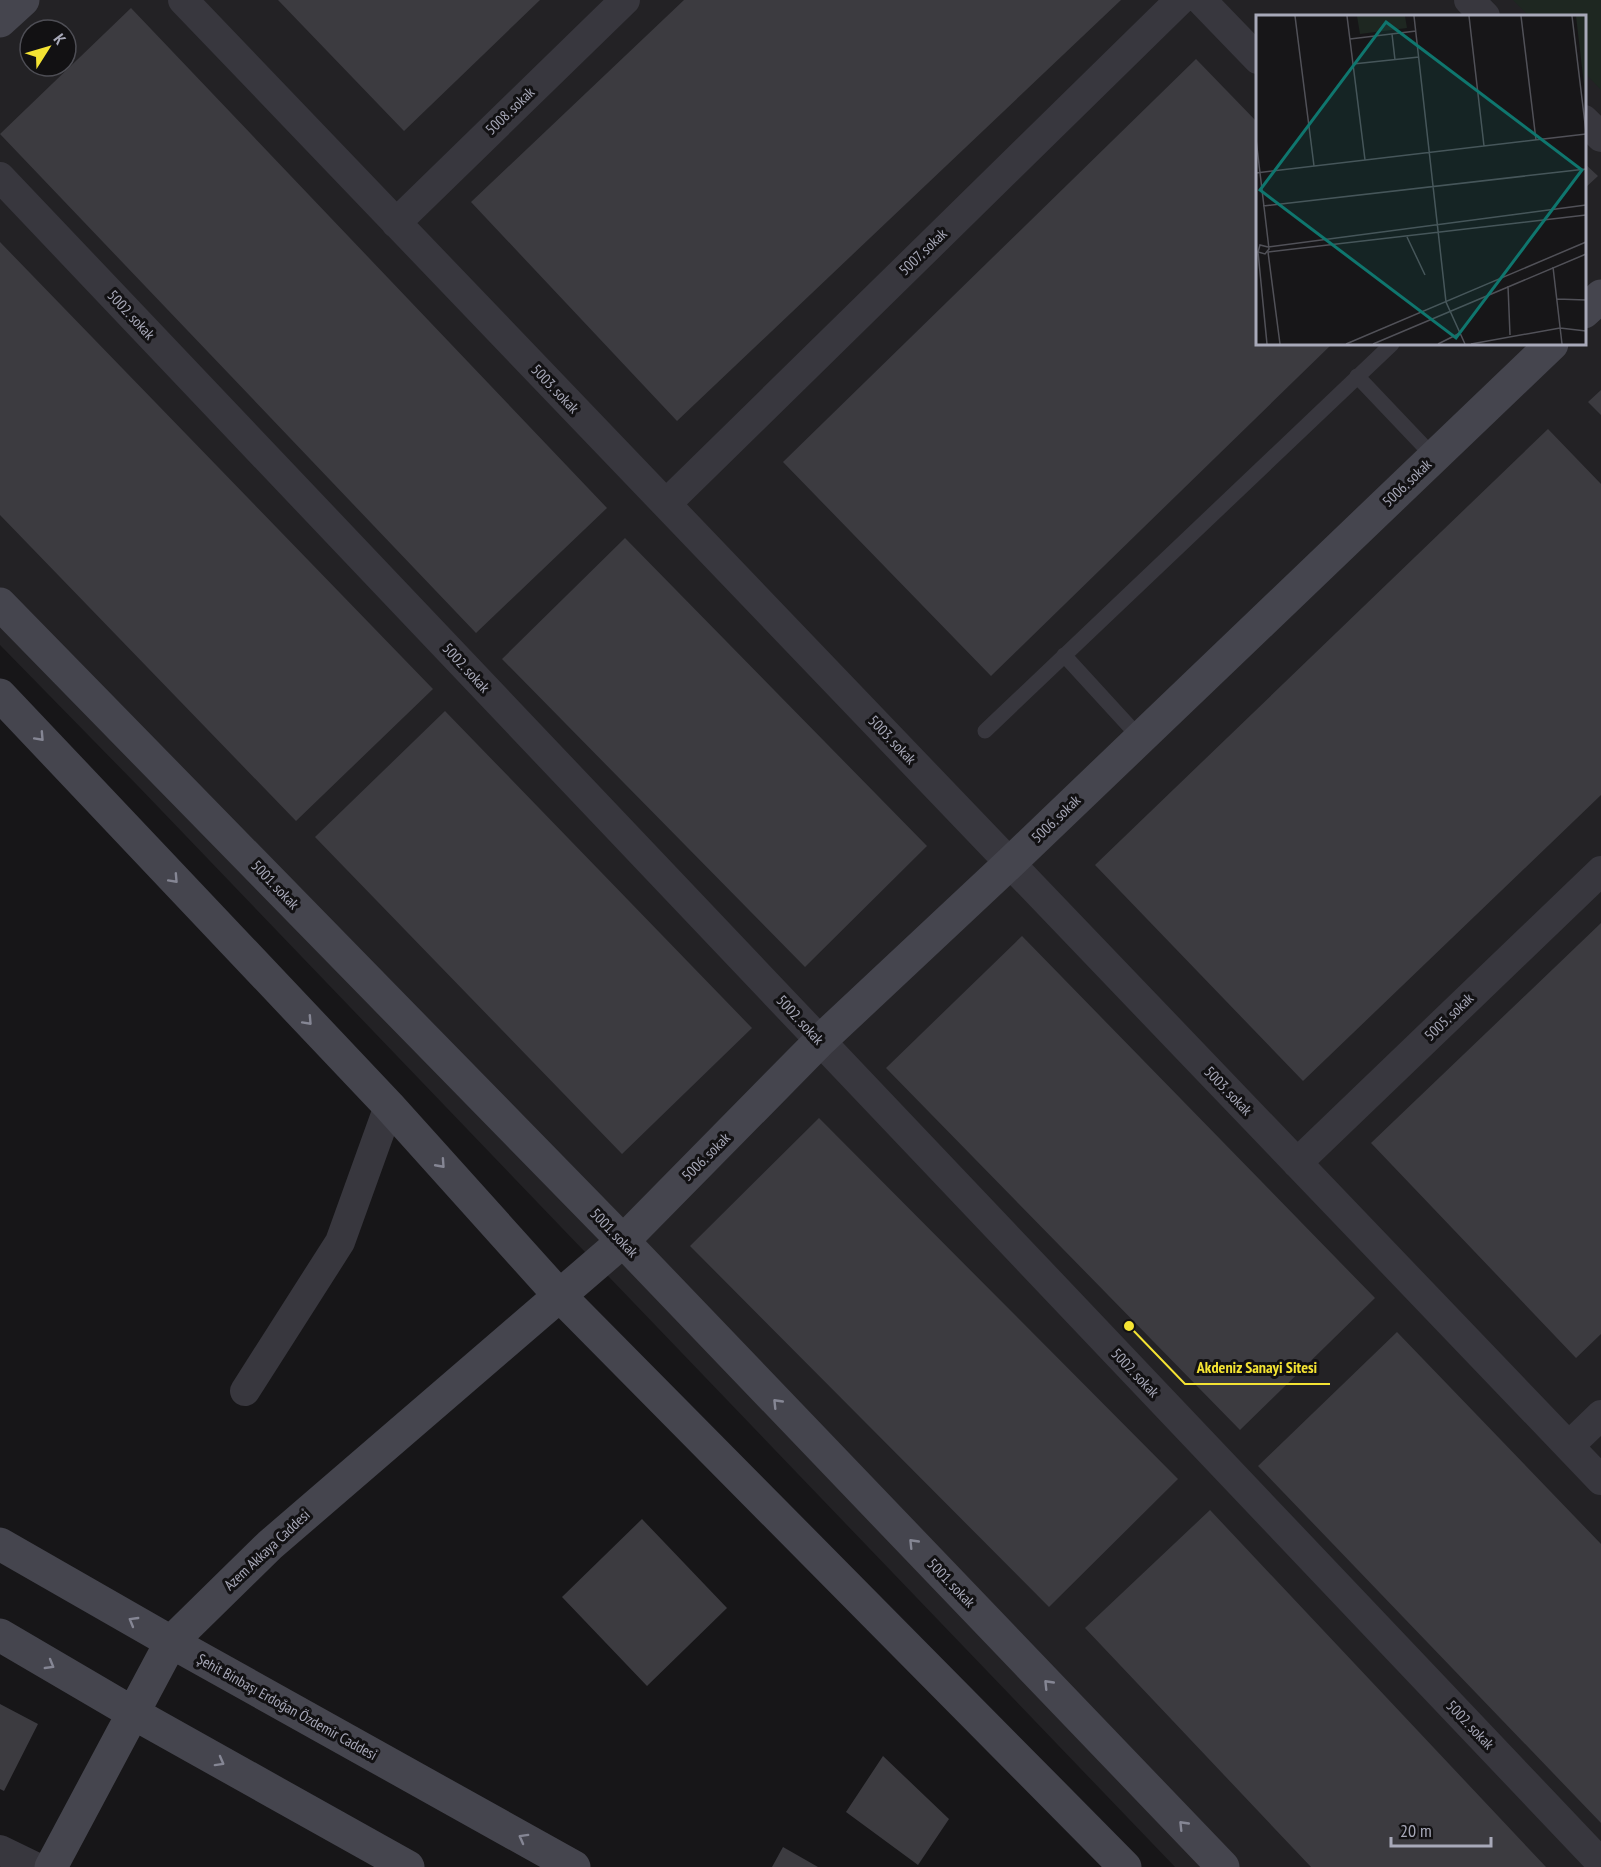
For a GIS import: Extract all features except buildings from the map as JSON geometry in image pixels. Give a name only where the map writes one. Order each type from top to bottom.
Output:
[{"type":"street","points":[[0,21],[23,0]]},
{"type":"street","name":"5003. sokak","points":[[183,0],[1601,1480]]},
{"type":"street","name":"5008. sokak","points":[[396,223],[625,0]]},
{"type":"street","name":"5007. sokak","points":[[666,504],[1180,0]]},
{"type":"street","points":[[1202,0],[1256,58]]},
{"type":"street","points":[[1469,0],[1484,15]]},
{"type":"street","points":[[1586,122],[1601,137]]},
{"type":"street","name":"5002. sokak","points":[[0,177],[1601,1863]]},
{"type":"street","points":[[1586,310],[1601,296]]},
{"type":"street","name":"5006. sokak","points":[[559,1295],[623,1241],[820,1041],[1010,863],[1434,457],[1538,348]]},
{"type":"street","name":"5001. sokak","points":[[0,604],[623,1241],[1223,1867]]},
{"type":"street","points":[[0,695],[389,1106],[559,1295],[1125,1867]]},
{"type":"street","name":"5005. sokak","points":[[1297,1163],[1601,871]]},
{"type":"street","points":[[245,1391],[340,1242],[389,1106]]},
{"type":"street","name":"Azem Akkaya Caddesi","points":[[51,1867],[171,1642],[270,1545],[559,1295]]},
{"type":"street","points":[[1569,1446],[1601,1415]]},
{"type":"street","name":"Şehit Binbaşı Erdoğan Özdemir Caddesi","points":[[0,1544],[574,1867]]},
{"type":"street","points":[[0,1635],[133,1713],[408,1867]]},
{"type":"street","points":[[0,1850],[35,1867]]},
{"type":"lane","points":[[985,730],[1391,345]]},
{"type":"lane","points":[[1358,376],[1434,457]]},
{"type":"lane","points":[[1064,655],[1140,738]]},
{"type":"shaded area","points":[[0,0],[1601,0],[1601,1867],[1175,1867],[0,645]]},
{"type":"shaded area","points":[[1513,0],[1601,0],[1601,90],[1586,74],[1586,15],[1528,15]]},
{"type":"place","name":"Akdeniz Sanayi Sitesi","points":[[1129,1326]]}]
